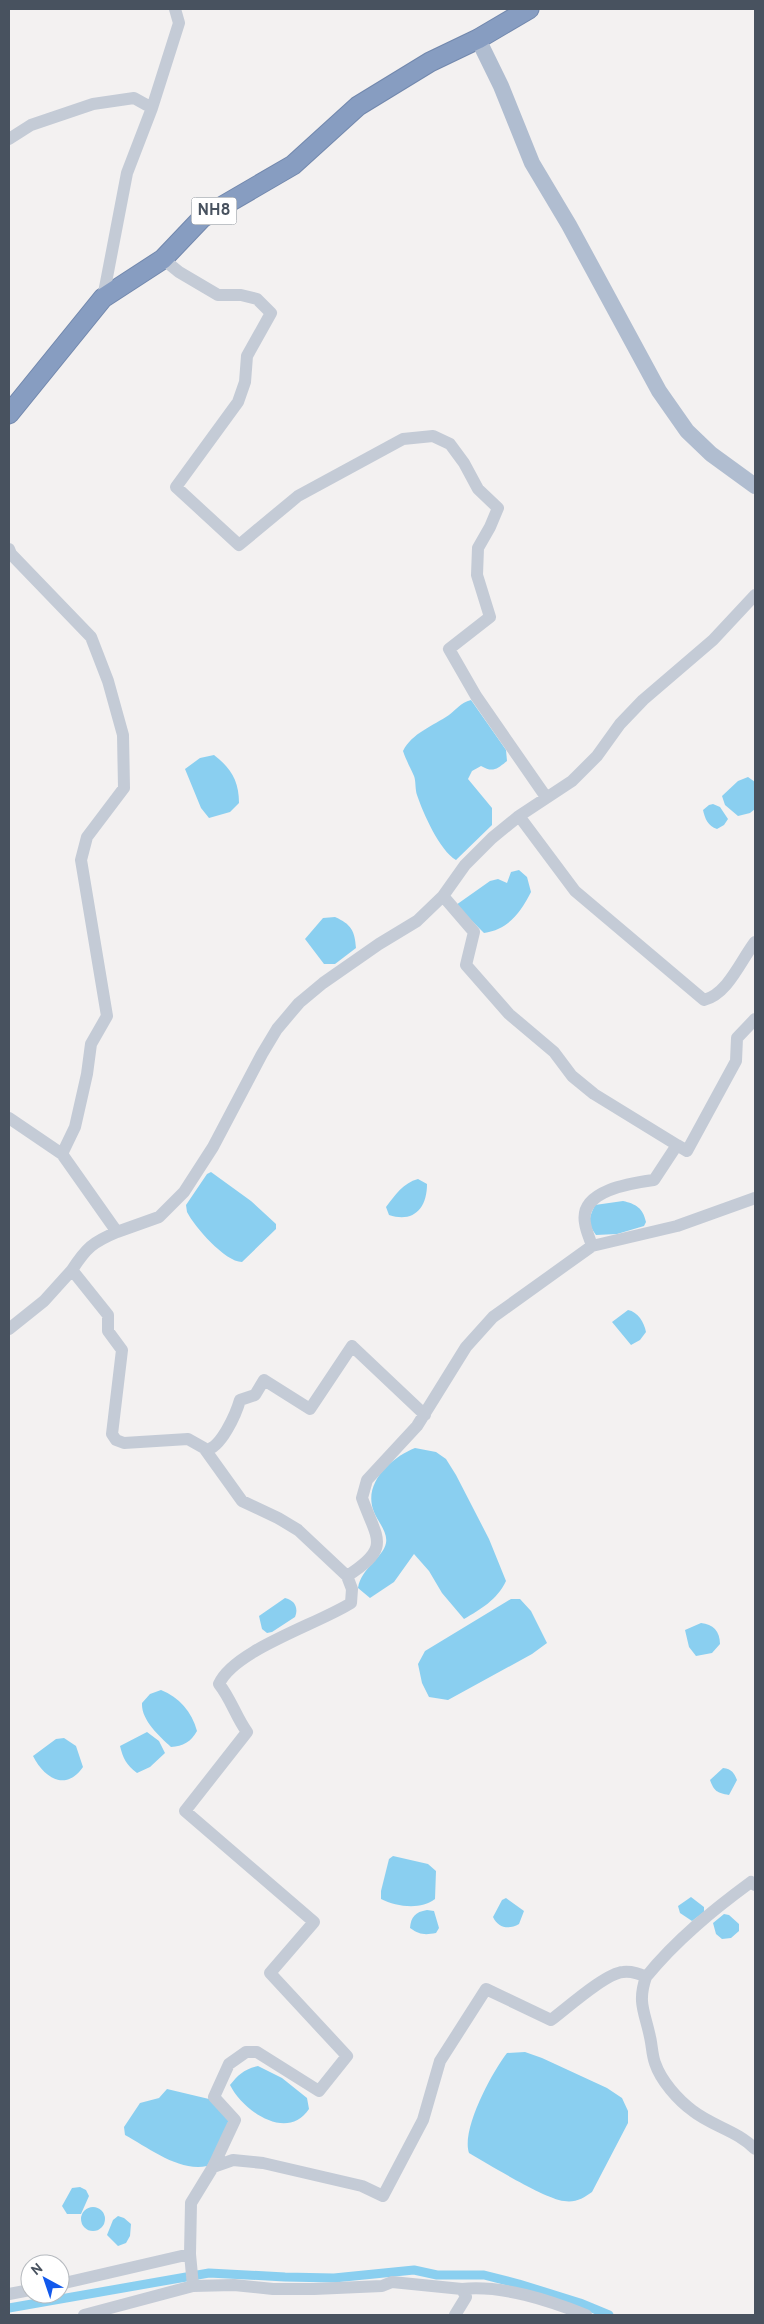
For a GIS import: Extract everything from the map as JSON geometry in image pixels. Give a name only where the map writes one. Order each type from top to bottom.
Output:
[{"type":"highway","name":"NH8","points":[[9,414],[103,298],[163,259],[202,218],[293,165],[358,106],[430,62],[478,39],[529,9]]},
{"type":"main road","points":[[478,39],[532,163],[569,225],[659,391],[687,431],[711,454],[755,486]]},
{"type":"street","points":[[103,298],[127,173],[152,108],[179,23],[175,9]]},
{"type":"street","points":[[9,139],[31,125],[93,104],[134,98],[152,108]]},
{"type":"street","points":[[163,259],[179,272],[218,295],[241,295],[257,299],[271,313],[247,356],[245,382],[238,402],[176,487],[239,545],[298,496],[403,439],[433,436],[450,444],[464,463],[478,489],[498,508],[478,548],[477,575],[490,617],[449,649],[476,696],[546,797]]},
{"type":"street","points":[[9,549],[11,554],[91,637],[108,681],[123,735],[124,788],[87,837],[82,860],[107,1016],[91,1044],[87,1074],[75,1127],[62,1154]]},
{"type":"street","points":[[9,1330],[44,1301],[72,1270],[85,1250],[104,1237],[159,1217],[184,1192],[213,1147],[277,1029],[299,1003],[339,972],[417,921],[443,896],[465,865],[492,838],[519,816],[572,781],[596,756],[620,724],[643,700],[713,640],[755,595]]},
{"type":"street","points":[[519,816],[575,891],[704,1000],[714,998],[736,972],[755,942]]},
{"type":"street","points":[[443,896],[474,932],[466,965],[509,1014],[554,1052],[572,1076],[594,1094],[687,1151],[736,1061],[737,1038],[755,1019]]},
{"type":"street","points":[[9,1118],[62,1154],[117,1232]]},
{"type":"street","points":[[592,1246],[585,1222],[585,1214],[593,1200],[618,1186],[654,1180],[677,1145]]},
{"type":"street","points":[[347,1576],[368,1563],[375,1550],[378,1537],[362,1498],[367,1480],[417,1426],[466,1347],[493,1317],[592,1246],[677,1226],[755,1198]]},
{"type":"street","points":[[72,1270],[108,1315],[108,1331],[122,1350],[112,1434],[116,1440],[124,1444],[188,1439],[196,1442],[206,1450],[242,1501],[298,1530],[347,1576],[352,1588],[351,1603],[252,1653],[223,1675],[219,1684],[228,1696],[240,1723],[247,1732],[185,1811],[314,1922],[270,1973],[346,2056],[318,2091],[256,2052],[246,2052],[229,2064],[214,2097],[235,2120],[213,2166],[191,2203],[190,2254],[194,2286]]},
{"type":"street","points":[[206,1450],[211,1449],[220,1439],[233,1418],[240,1400],[255,1395],[264,1380],[310,1409],[352,1346],[425,1415]]},
{"type":"street","points":[[755,1885],[752,1882],[666,1952],[646,1977],[641,1990],[641,2004],[655,2063],[669,2088],[693,2112],[725,2128],[755,2149]]},
{"type":"street","points":[[213,2166],[233,2160],[263,2163],[362,2186],[383,2196],[423,2120],[440,2061],[486,1989],[551,2020],[598,1984],[621,1972],[635,1972],[646,1977]]},
{"type":"street","points":[[70,2282],[190,2254]]},
{"type":"street","points":[[84,2315],[194,2286],[234,2285],[314,2289],[382,2286],[392,2282],[462,2289],[483,2287],[540,2300],[586,2315]]},
{"type":"street","points":[[455,2315],[466,2297],[462,2289]]},
{"type":"water","points":[[471,700],[506,750],[507,761],[492,770],[481,766],[472,771],[468,779],[492,808],[492,825],[456,860],[444,849],[423,811],[417,795],[414,776],[403,751],[412,739],[423,730],[449,715],[461,704]]},
{"type":"water","points":[[214,755],[233,776],[239,795],[239,803],[230,812],[209,818],[201,808],[185,769],[200,758]]},
{"type":"water","points":[[748,777],[755,782],[755,809],[750,813],[738,816],[725,805],[722,796],[738,781]]},
{"type":"water","points":[[713,804],[720,807],[728,819],[724,825],[717,829],[707,822],[703,810]]},
{"type":"water","points":[[519,870],[527,877],[531,892],[523,907],[513,919],[500,928],[484,933],[456,905],[490,881],[498,879],[507,883],[511,872]]},
{"type":"water","points":[[335,917],[345,922],[351,929],[355,937],[356,948],[335,964],[324,964],[305,939],[323,918]]},
{"type":"water","points":[[211,1172],[251,1201],[276,1224],[276,1229],[242,1262],[227,1256],[219,1250],[196,1226],[187,1212],[186,1205],[207,1174]]},
{"type":"water","points":[[418,1179],[427,1184],[424,1201],[417,1212],[405,1217],[389,1215],[386,1207],[393,1198],[404,1186]]},
{"type":"water","points":[[623,1201],[635,1205],[641,1210],[646,1222],[644,1226],[617,1234],[596,1235],[591,1227],[590,1220],[595,1205]]},
{"type":"water","points":[[628,1310],[640,1318],[646,1332],[640,1340],[631,1345],[612,1322]]},
{"type":"water","points":[[415,1448],[436,1452],[446,1459],[489,1539],[506,1581],[493,1599],[464,1619],[442,1593],[429,1571],[414,1554],[394,1582],[370,1598],[358,1588],[363,1575],[381,1554],[386,1543],[386,1535],[374,1512],[371,1501],[376,1481],[381,1472],[397,1458]]},
{"type":"water","points":[[285,1598],[295,1604],[295,1617],[272,1632],[267,1633],[262,1629],[259,1616]]},
{"type":"water","points":[[511,1599],[520,1599],[531,1611],[547,1643],[532,1654],[448,1700],[429,1697],[422,1683],[418,1664],[425,1651]]},
{"type":"water","points":[[701,1623],[715,1629],[719,1635],[720,1644],[712,1653],[696,1656],[689,1647],[685,1630]]},
{"type":"water","points":[[161,1690],[174,1697],[184,1706],[195,1724],[197,1731],[192,1738],[179,1746],[171,1747],[161,1738],[144,1716],[142,1703],[150,1694]]},
{"type":"water","points":[[147,1732],[159,1741],[165,1753],[150,1767],[137,1773],[126,1761],[120,1746]]},
{"type":"water","points":[[64,1738],[76,1746],[83,1767],[70,1779],[63,1780],[49,1776],[43,1771],[33,1756],[56,1739]]},
{"type":"water","points":[[723,1768],[729,1769],[737,1780],[729,1795],[716,1791],[710,1780]]},
{"type":"water","points":[[393,1856],[428,1864],[436,1871],[435,1899],[423,1905],[409,1906],[394,1904],[381,1899],[381,1891],[389,1859]]},
{"type":"water","points":[[691,1897],[704,1907],[704,1912],[692,1921],[680,1913],[678,1906]]},
{"type":"water","points":[[506,1898],[524,1911],[519,1924],[511,1927],[501,1926],[493,1917],[502,1900]]},
{"type":"water","points":[[434,1911],[439,1928],[436,1933],[423,1934],[410,1928],[414,1916],[419,1912]]},
{"type":"water","points":[[724,1914],[729,1915],[739,1924],[739,1931],[731,1938],[722,1939],[716,1934],[713,1923]]},
{"type":"water","points":[[525,2052],[607,2088],[622,2098],[628,2111],[628,2123],[592,2192],[579,2200],[564,2201],[543,2194],[469,2153],[469,2130],[486,2087],[507,2053]]},
{"type":"water","points":[[258,2066],[282,2078],[307,2098],[309,2109],[300,2119],[289,2123],[278,2123],[266,2119],[255,2113],[236,2095],[230,2085],[242,2073]]},
{"type":"water","points":[[167,2089],[209,2099],[227,2117],[230,2125],[207,2166],[186,2166],[164,2158],[125,2135],[124,2127],[140,2103],[159,2098]]},
{"type":"water","points":[[80,2187],[86,2190],[89,2196],[81,2214],[67,2214],[62,2206],[72,2188]]},
{"type":"water","points":[[93,2207],[98,2208],[104,2214],[104,2224],[98,2230],[93,2231],[88,2230],[82,2224],[81,2219],[82,2214],[88,2208]]},
{"type":"water","points":[[118,2216],[131,2224],[130,2236],[126,2243],[118,2246],[107,2235],[113,2220]]},
{"type":"waterway","points":[[9,2308],[209,2273],[334,2278],[414,2270],[437,2275],[484,2275],[580,2303],[609,2315]]}]
